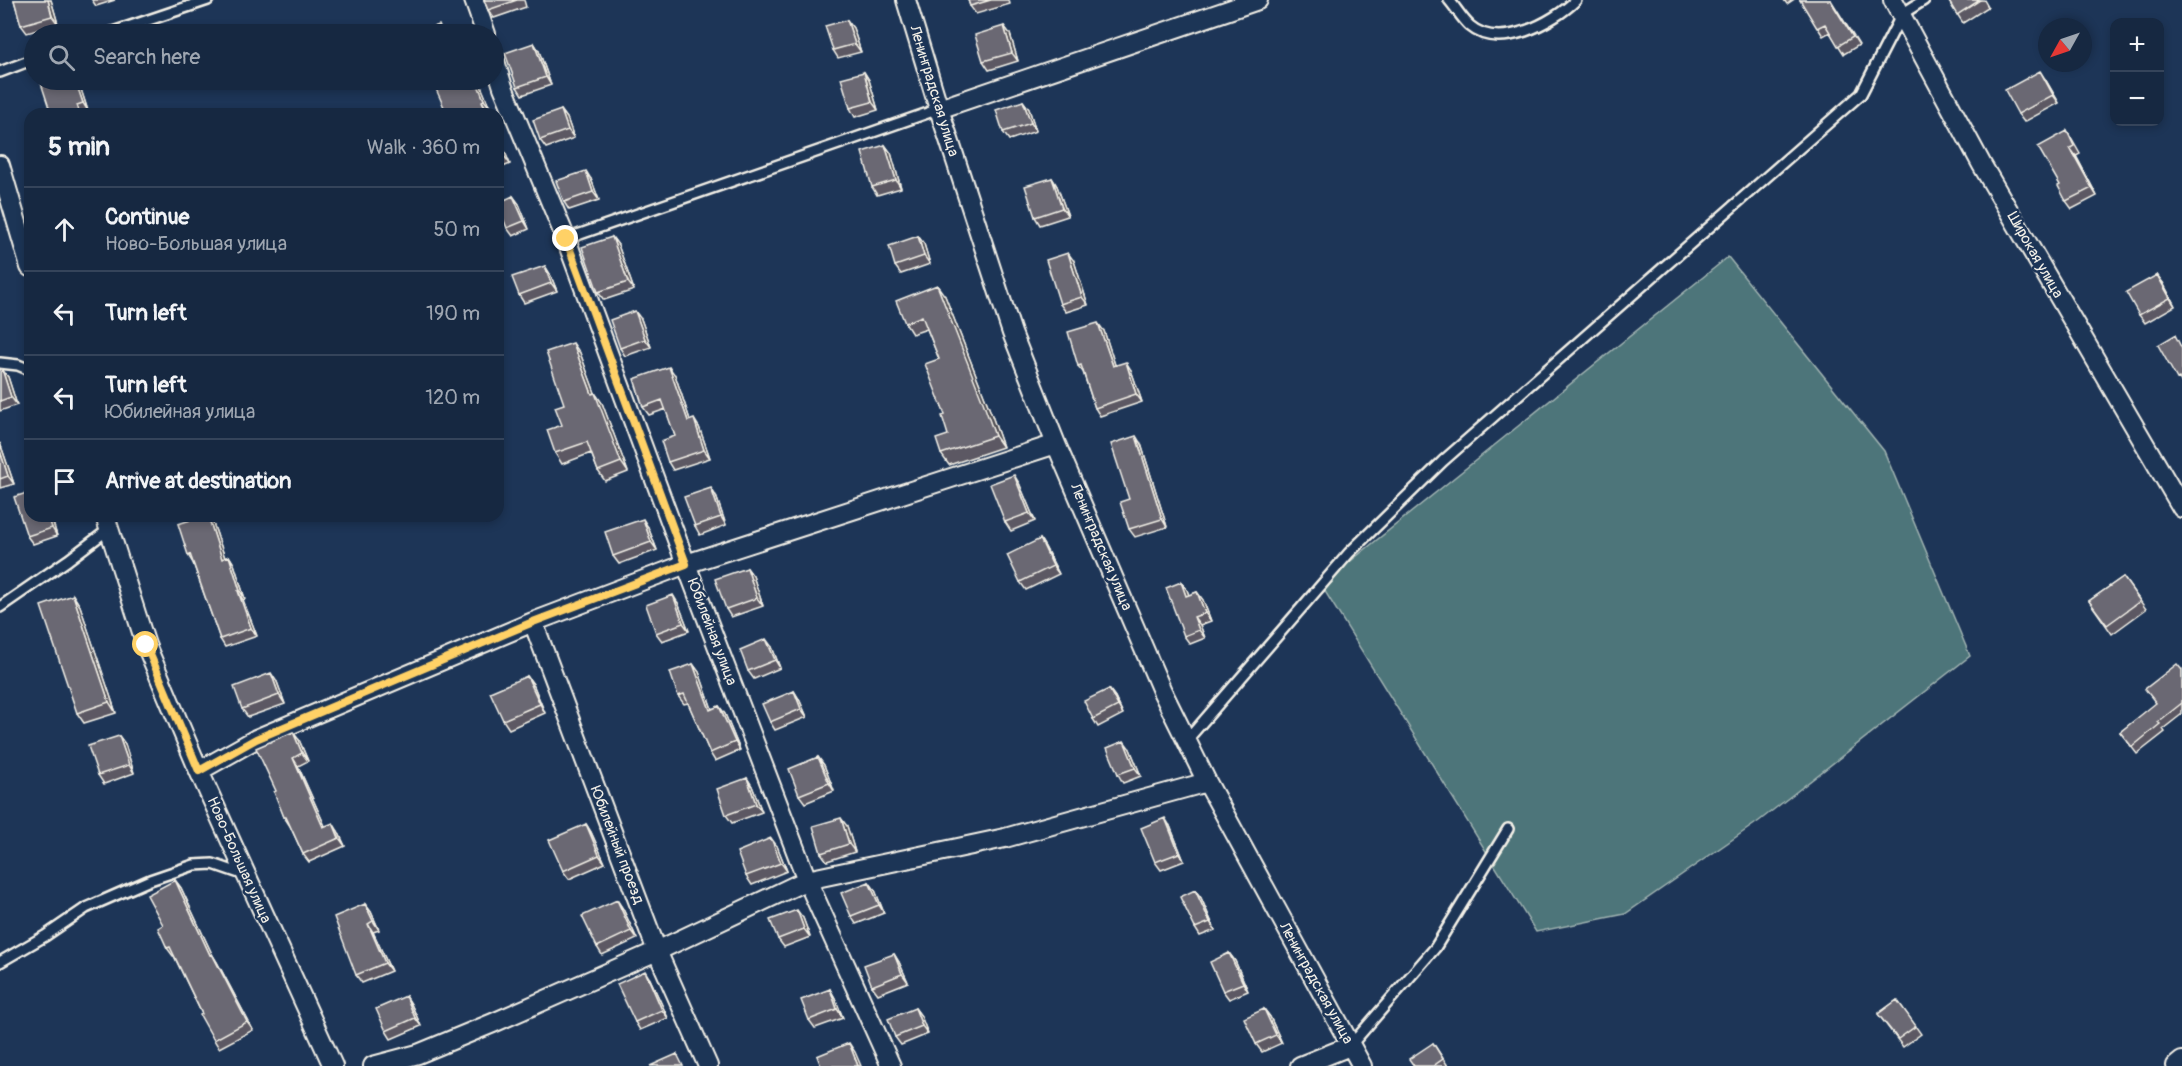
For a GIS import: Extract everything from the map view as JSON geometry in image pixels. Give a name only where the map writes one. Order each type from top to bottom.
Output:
[{"type":"street","points":[[474,0],[482,24]]},
{"type":"street","name":"Ленинградская улица","points":[[906,0],[939,110],[1012,333],[1056,444],[1162,691],[1207,782],[1362,1066]]},
{"type":"street","points":[[939,110],[1258,0]]},
{"type":"street","name":"Широкая улица","points":[[1897,7],[1982,165],[2182,507]]},
{"type":"street","name":"Юбилейная улица","points":[[504,89],[566,239],[686,564],[807,880],[891,1066]]},
{"type":"street","points":[[0,165],[24,247]]},
{"type":"street","points":[[199,771],[256,739],[533,622],[686,564],[1056,444]]},
{"type":"street","name":"Ново-Большая улица","points":[[107,522],[146,645],[199,771],[333,1066]]},
{"type":"street","name":"Юбилейный проезд","points":[[533,622],[657,951],[708,1066]]},
{"type":"street","points":[[373,1066],[418,1054],[657,951],[807,880],[1005,838],[1207,782]]},
{"type":"street","points":[[1300,1066],[1350,1046]]},
{"type":"street","points":[[2176,1066],[2182,1061]]},
{"type":"lane","points":[[136,24],[208,0]]},
{"type":"lane","points":[[1449,0],[1470,26],[1488,34],[1517,34],[1543,25],[1576,0]]},
{"type":"lane","points":[[1187,740],[1349,553],[1443,461],[1861,94],[1897,7],[1924,0]]},
{"type":"lane","points":[[0,72],[24,63]]},
{"type":"lane","points":[[566,239],[939,110]]},
{"type":"lane","points":[[0,363],[24,368]]},
{"type":"lane","points":[[0,607],[68,560],[107,522]]},
{"type":"lane","points":[[1350,1046],[1435,948],[1508,829]]},
{"type":"lane","points":[[0,962],[45,936],[86,908],[150,880],[194,865],[213,864],[246,875]]},
{"type":"green space","points":[[1728,257],[1884,451],[1970,656],[1759,821],[1625,914],[1536,932],[1321,585]]},
{"type":"building","points":[[14,0],[48,0],[52,16],[21,25]]},
{"type":"building","points":[[484,0],[517,0],[488,10]]},
{"type":"building","points":[[968,0],[991,0],[970,6]]},
{"type":"building","points":[[1800,0],[1830,0],[1853,37],[1838,46],[1825,24],[1817,28]]},
{"type":"building","points":[[1948,0],[1980,0],[1957,15]]},
{"type":"building","points":[[847,20],[855,44],[833,50],[825,26]]},
{"type":"building","points":[[1004,26],[1012,53],[983,61],[975,35]]},
{"type":"building","points":[[534,43],[546,77],[517,87],[505,53]]},
{"type":"building","points":[[864,72],[872,102],[850,108],[841,78]]},
{"type":"building","points":[[2041,72],[2053,95],[2018,114],[2005,90]]},
{"type":"building","points":[[43,90],[78,90],[83,103],[77,105],[78,108],[49,108]]},
{"type":"building","points":[[436,90],[480,90],[484,100],[482,101],[485,108],[444,108]]},
{"type":"building","points":[[1023,101],[1031,123],[1003,132],[996,110]]},
{"type":"building","points":[[561,110],[568,130],[540,140],[533,120]]},
{"type":"building","points":[[2067,131],[2074,146],[2070,148],[2092,188],[2066,201],[2058,186],[2060,185],[2038,147]]},
{"type":"building","points":[[885,145],[896,180],[872,187],[862,152]]},
{"type":"building","points":[[586,171],[593,192],[564,202],[556,181]]},
{"type":"building","points":[[1052,178],[1062,208],[1035,217],[1025,186]]},
{"type":"building","points":[[513,196],[524,221],[507,228],[504,221],[504,200]]},
{"type":"building","points":[[918,236],[924,256],[895,266],[889,246]]},
{"type":"building","points":[[612,237],[628,282],[598,292],[582,247]]},
{"type":"building","points":[[1068,253],[1082,297],[1060,304],[1046,260]]},
{"type":"building","points":[[545,266],[551,283],[519,295],[512,277]]},
{"type":"building","points":[[2157,275],[2170,298],[2139,315],[2126,292]]},
{"type":"building","points":[[937,285],[995,436],[941,454],[936,439],[948,435],[942,416],[945,415],[925,364],[939,359],[922,316],[905,323],[896,301]]},
{"type":"building","points":[[635,311],[645,339],[620,348],[610,320]]},
{"type":"building","points":[[1098,323],[1113,366],[1126,362],[1136,394],[1095,408],[1081,365],[1078,366],[1068,332]]},
{"type":"building","points":[[2175,335],[2182,349],[2182,384],[2158,345]]},
{"type":"building","points":[[573,343],[621,462],[598,471],[587,442],[555,453],[547,430],[562,425],[555,407],[564,404],[546,352]]},
{"type":"building","points":[[669,367],[688,421],[694,419],[704,450],[668,462],[661,441],[675,436],[662,400],[643,407],[634,379]]},
{"type":"building","points":[[0,369],[2,369],[11,397],[0,401]]},
{"type":"building","points":[[1136,436],[1162,519],[1129,529],[1120,502],[1129,499],[1111,444]]},
{"type":"building","points":[[0,451],[8,476],[0,479]]},
{"type":"building","points":[[1014,475],[1029,513],[1005,522],[990,484]]},
{"type":"building","points":[[711,488],[721,517],[695,526],[684,497]]},
{"type":"building","points":[[24,494],[24,522],[50,522],[52,528],[27,536],[14,497]]},
{"type":"building","points":[[643,519],[651,542],[613,556],[605,532]]},
{"type":"building","points":[[210,522],[222,559],[229,556],[251,628],[220,639],[178,524]]},
{"type":"building","points":[[1040,539],[1053,566],[1020,582],[1007,555]]},
{"type":"building","points":[[747,568],[757,598],[726,609],[715,579]]},
{"type":"building","points":[[2123,577],[2140,601],[2107,625],[2089,601]]},
{"type":"building","points":[[1181,582],[1186,596],[1197,592],[1205,613],[1194,617],[1199,630],[1184,636],[1166,588]]},
{"type":"building","points":[[73,595],[109,702],[77,713],[41,606]]},
{"type":"building","points":[[673,595],[683,623],[656,633],[646,605]]},
{"type":"building","points":[[766,639],[775,660],[748,671],[740,650]]},
{"type":"building","points":[[693,664],[710,710],[719,706],[735,742],[710,753],[684,694],[678,696],[670,672]]},
{"type":"building","points":[[2177,664],[2182,670],[2182,703],[2132,747],[2120,732],[2156,703],[2145,689]]},
{"type":"building","points":[[271,673],[279,695],[242,709],[234,687]]},
{"type":"building","points":[[527,676],[540,704],[503,720],[490,692]]},
{"type":"building","points":[[1109,689],[1118,706],[1093,719],[1084,701]]},
{"type":"building","points":[[794,691],[801,709],[770,722],[762,704]]},
{"type":"building","points":[[293,732],[302,753],[293,758],[323,827],[333,823],[339,838],[303,854],[284,817],[274,792],[276,791],[256,748]]},
{"type":"building","points":[[119,736],[129,765],[98,775],[88,746]]},
{"type":"building","points":[[1124,741],[1135,768],[1118,774],[1107,748]]},
{"type":"building","points":[[818,757],[829,783],[799,795],[789,769]]},
{"type":"building","points":[[747,778],[756,804],[726,815],[717,789]]},
{"type":"building","points":[[841,818],[849,844],[821,853],[813,826]]},
{"type":"building","points":[[1165,818],[1179,853],[1155,862],[1141,828]]},
{"type":"building","points":[[586,824],[599,855],[563,871],[549,840]]},
{"type":"building","points":[[771,838],[781,863],[746,876],[737,852]]},
{"type":"building","points":[[175,880],[210,955],[212,954],[247,1022],[214,1040],[200,1015],[202,1014],[170,947],[167,948],[158,928],[163,925],[147,895]]},
{"type":"building","points":[[869,882],[879,905],[851,916],[841,893]]},
{"type":"building","points":[[1195,890],[1210,922],[1195,928],[1180,897]]},
{"type":"building","points":[[617,900],[631,931],[597,947],[582,916]]},
{"type":"building","points":[[365,904],[373,921],[368,924],[385,963],[356,975],[334,917]]},
{"type":"building","points":[[797,910],[804,929],[778,939],[770,920]]},
{"type":"building","points":[[1229,953],[1243,983],[1223,991],[1210,962]]},
{"type":"building","points":[[894,954],[902,974],[872,986],[864,965]]},
{"type":"building","points":[[645,971],[662,1010],[635,1022],[617,984]]},
{"type":"building","points":[[830,989],[837,1009],[809,1020],[801,1000]]},
{"type":"building","points":[[406,996],[415,1018],[386,1031],[376,1009]]},
{"type":"building","points":[[1897,1000],[1916,1026],[1898,1039],[1878,1014]]},
{"type":"building","points":[[915,1008],[922,1026],[895,1037],[888,1019]]},
{"type":"building","points":[[1264,1009],[1276,1035],[1256,1044],[1244,1018]]},
{"type":"building","points":[[849,1043],[858,1066],[821,1066],[817,1056]]},
{"type":"building","points":[[1433,1043],[1443,1059],[1433,1066],[1414,1066],[1409,1059]]},
{"type":"building","points":[[677,1054],[683,1066],[650,1066]]},
{"type":"route","points":[[146,645],[199,771],[256,739],[533,622],[686,564],[566,239]]}]
